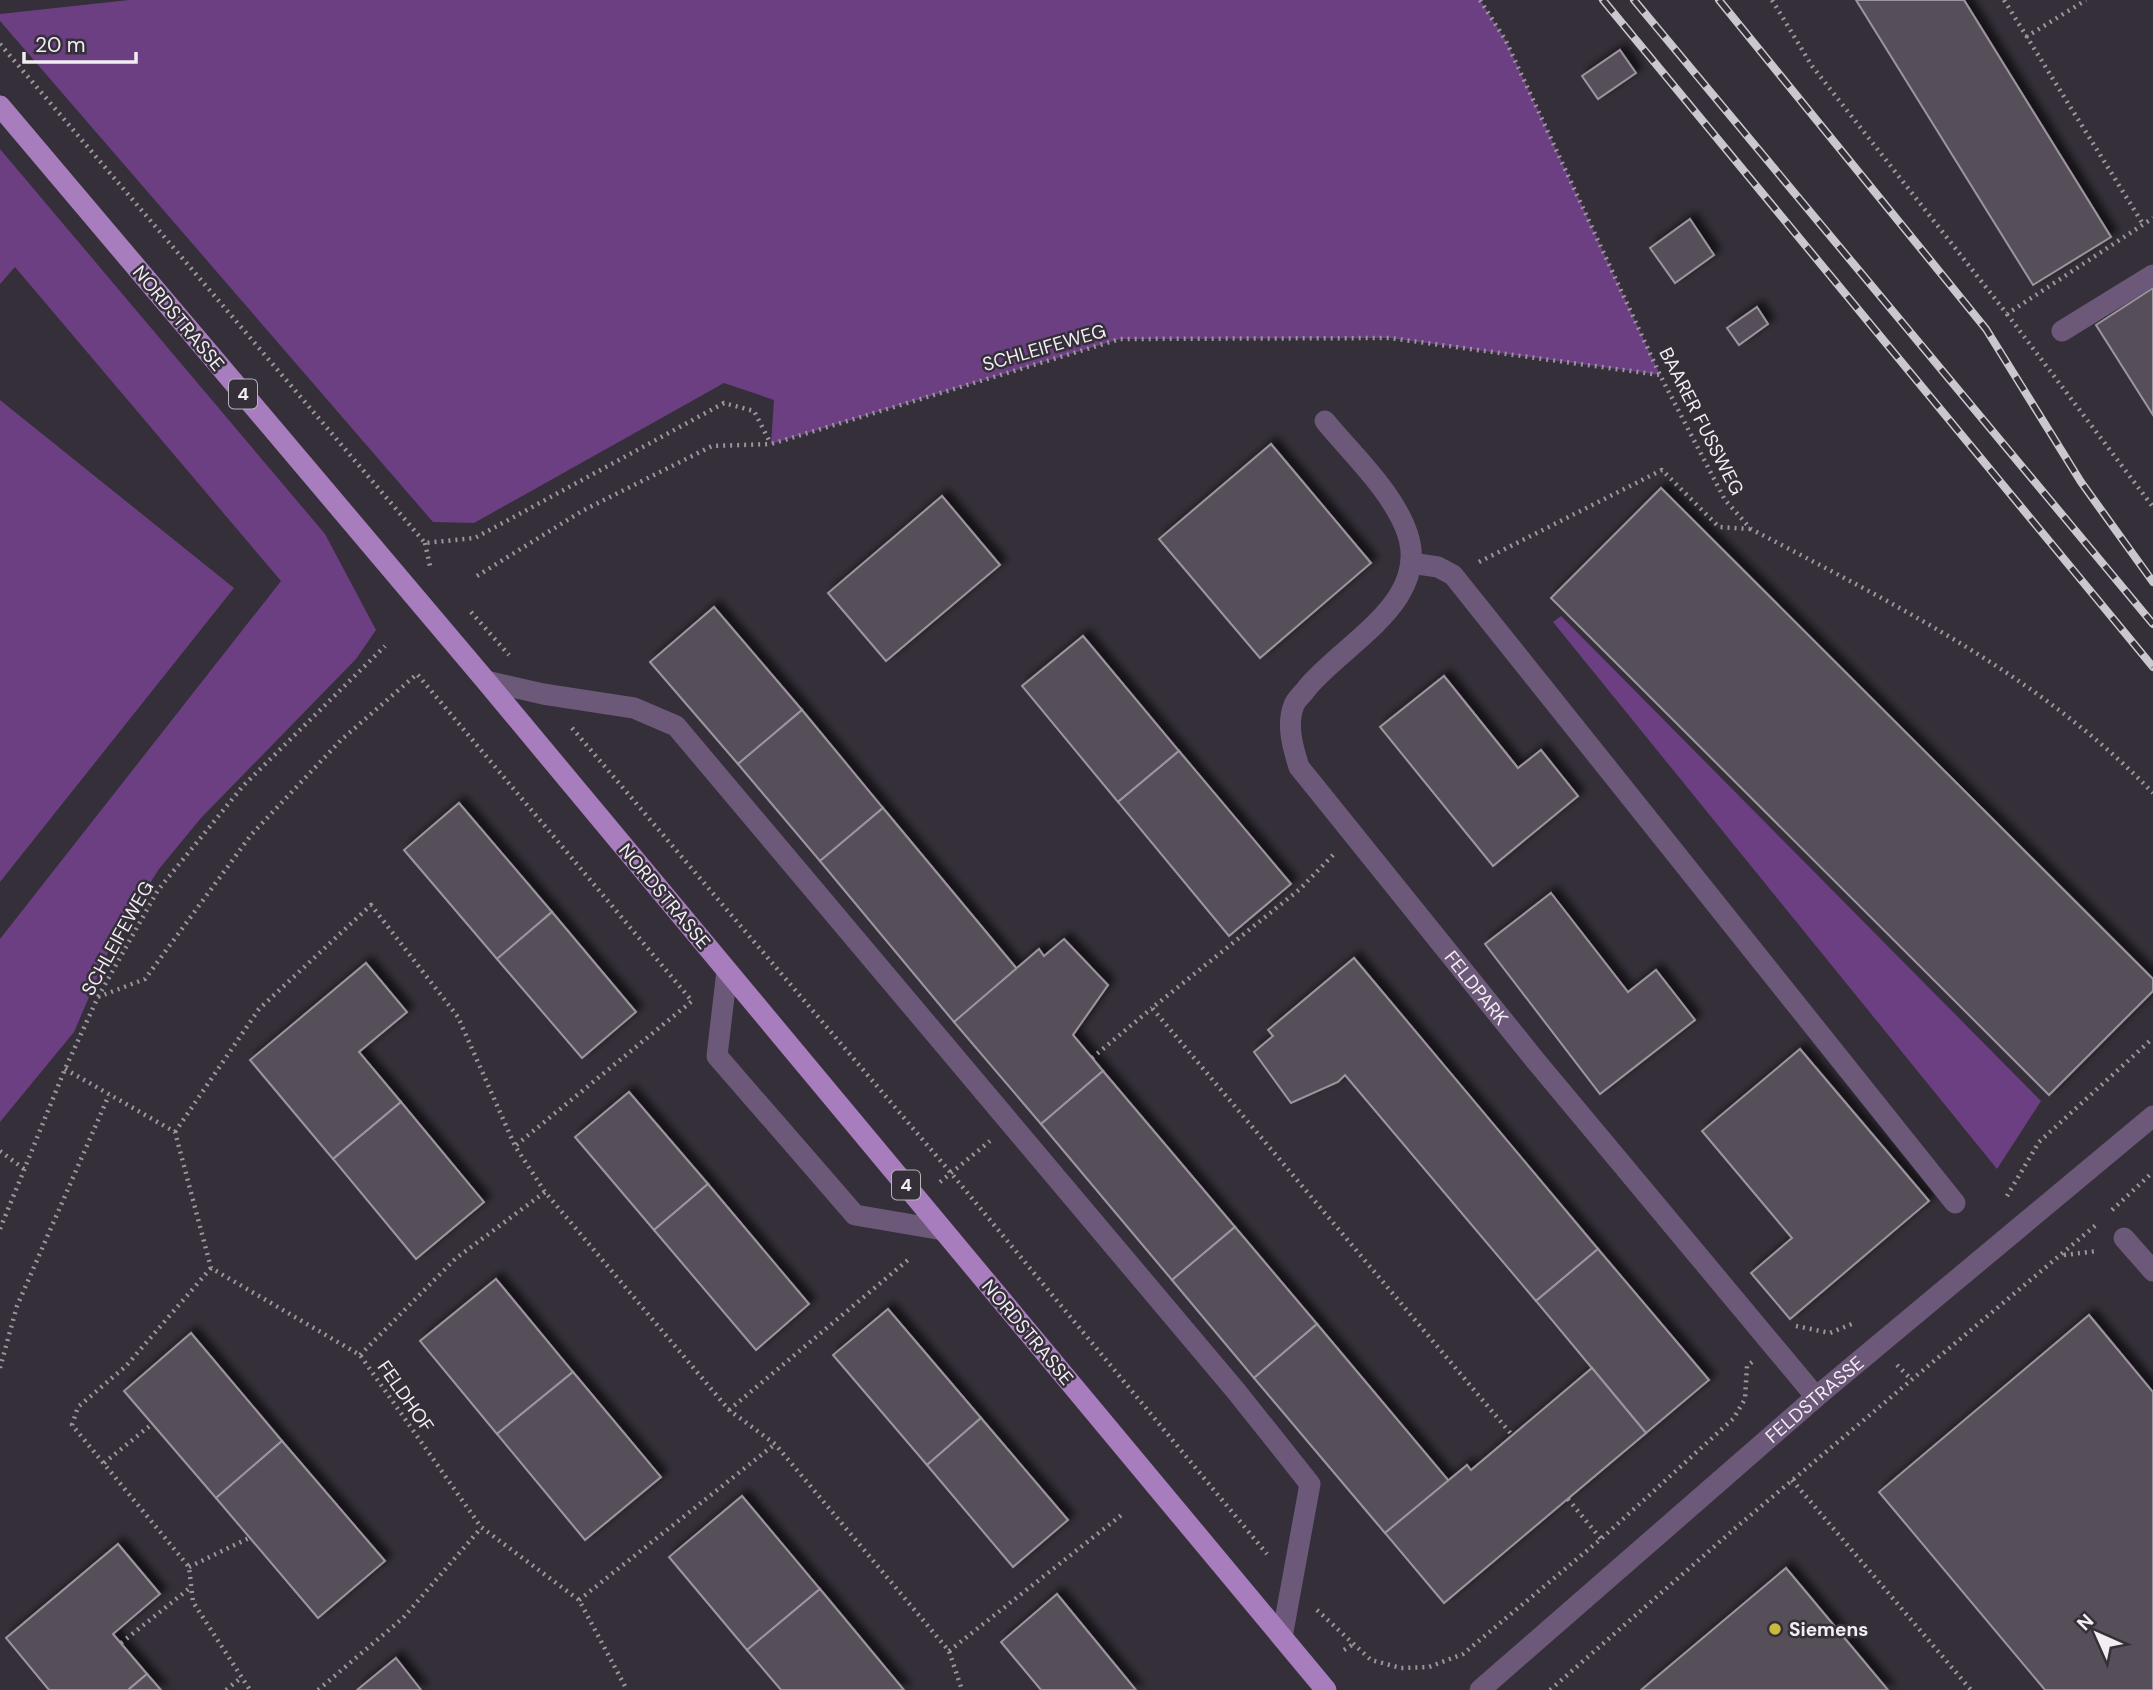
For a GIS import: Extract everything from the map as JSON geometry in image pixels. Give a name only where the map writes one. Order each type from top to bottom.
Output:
[{"type":"main road","name":"NORDSTRASSE","points":[[0,106],[486,681],[1326,1690]]},
{"type":"street","points":[[2062,331],[2153,275]]},
{"type":"street","name":"FELDPARK","points":[[1325,421],[1385,495],[1406,527],[1410,563],[1405,586],[1384,616],[1317,677],[1294,704],[1290,737],[1298,767],[1352,836],[1816,1397]]},
{"type":"street","points":[[1410,563],[1438,567],[1453,575],[1955,1203]]},
{"type":"street","points":[[486,681],[543,694],[634,708],[676,726],[1012,1123],[1310,1484],[1282,1637]]},
{"type":"street","points":[[727,971],[717,1056],[855,1215],[943,1230]]},
{"type":"street","name":"FELDSTRASSE","points":[[1480,1690],[1816,1397],[2153,1116]]},
{"type":"street","points":[[2124,1238],[2153,1272]]},
{"type":"path","name":"BAARER FUSSWEG","points":[[1480,0],[1506,41],[1660,375],[1725,500],[1751,529],[1931,624],[1984,656],[2092,736],[2153,793]]},
{"type":"path","points":[[1772,0],[1812,66],[2007,314],[2153,507]]},
{"type":"path","points":[[2004,0],[2143,224]]},
{"type":"path","points":[[2026,37],[2086,0]]},
{"type":"path","points":[[0,44],[425,543],[475,538],[724,403],[754,411],[771,444]]},
{"type":"path","points":[[2007,314],[2153,218]]},
{"type":"path","name":"SCHLEIFEWEG","points":[[477,576],[582,511],[712,446],[771,444],[1120,339],[1390,338],[1660,375]]},
{"type":"path","points":[[1453,575],[1662,470],[1719,527],[1751,529]]},
{"type":"path","name":"SCHLEIFEWEG","points":[[0,1229],[65,1069],[99,997],[166,879],[243,786],[385,646]]},
{"type":"path","points":[[99,997],[145,979],[251,835],[341,740],[417,674],[692,1001],[515,1146]]},
{"type":"path","points":[[1092,1058],[1300,889],[1352,836]]},
{"type":"path","points":[[174,1131],[259,1009],[371,905],[458,1017],[515,1146],[545,1192],[729,1410],[775,1444],[949,1651],[962,1690]]},
{"type":"path","points":[[1152,1008],[1512,1435]]},
{"type":"path","points":[[2001,1201],[2010,1194],[2039,1142],[2153,1038]]},
{"type":"path","points":[[65,1069],[174,1131],[211,1268],[126,1366],[78,1407],[72,1425],[190,1567],[193,1602],[250,1690]]},
{"type":"path","points":[[0,1368],[18,1306],[110,1094]]},
{"type":"path","points":[[919,1200],[1012,1123]]},
{"type":"path","points":[[0,1151],[24,1170]]},
{"type":"path","points":[[1550,1690],[1792,1480],[2063,1255],[2153,1172]]},
{"type":"path","points":[[360,1354],[456,1259],[545,1192]]},
{"type":"path","points":[[729,1410],[908,1260]]},
{"type":"path","name":"FELDHOF","points":[[211,1268],[360,1354],[481,1527],[579,1600],[627,1690]]},
{"type":"path","points":[[1793,1329],[1797,1326],[1830,1333],[1858,1322],[1879,1346]]},
{"type":"path","points":[[104,1463],[152,1424]]},
{"type":"path","points":[[579,1600],[775,1444]]},
{"type":"path","points":[[1792,1480],[1971,1690]]},
{"type":"path","points":[[1568,1499],[1601,1539]]},
{"type":"path","points":[[949,1651],[1124,1513]]},
{"type":"path","points":[[318,1690],[402,1618],[481,1527]]},
{"type":"path","points":[[190,1567],[249,1538]]},
{"type":"path","points":[[121,1643],[191,1587]]},
{"type":"path","points":[[1344,1650],[1352,1645]]},
{"type":"path","points":[[226,1690],[242,1677]]},
{"type":"shaded area","points":[[129,0],[1480,0],[1506,41],[1660,375],[1390,338],[1120,339],[771,444],[774,400],[724,383],[474,523],[433,522],[0,21],[0,14]]},
{"type":"shaded area","points":[[0,149],[325,534],[376,630],[356,659],[201,818],[159,869],[113,941],[74,1032],[0,1122],[0,939],[281,581],[15,267],[0,284]]},
{"type":"shaded area","points":[[0,400],[234,588],[0,882]]},
{"type":"shaded area","points":[[1561,616],[2041,1101],[1997,1169],[1553,622]]},
{"type":"building","points":[[1856,0],[1964,0],[2111,237],[2033,285]]},
{"type":"building","points":[[1620,50],[1636,73],[1598,99],[1582,76]]},
{"type":"building","points":[[1690,219],[1714,255],[1675,283],[1650,248]]},
{"type":"building","points":[[2153,288],[2153,415],[2096,325]]},
{"type":"building","points":[[1757,307],[1768,324],[1739,345],[1727,328]]},
{"type":"building","points":[[1271,444],[1371,563],[1260,658],[1159,539]]},
{"type":"building","points":[[1661,488],[2153,979],[2153,991],[2049,1095],[1551,598]]},
{"type":"building","points":[[942,496],[1000,565],[886,661],[828,593]]},
{"type":"building","points":[[714,607],[802,710],[738,764],[650,662]]},
{"type":"building","points":[[1083,636],[1179,751],[1118,802],[1022,686]]},
{"type":"building","points":[[1444,676],[1518,768],[1541,750],[1578,796],[1493,866],[1380,727]]},
{"type":"building","points":[[802,710],[883,808],[820,861],[738,764]]},
{"type":"building","points":[[1179,751],[1291,884],[1229,936],[1118,802]]},
{"type":"building","points":[[459,803],[552,912],[497,959],[404,850]]},
{"type":"building","points":[[883,808],[1017,969],[954,1022],[820,861]]},
{"type":"building","points":[[1551,893],[1628,992],[1656,970],[1695,1020],[1600,1094],[1485,944]]},
{"type":"building","points":[[552,912],[636,1012],[582,1058],[497,959]]},
{"type":"building","points":[[1064,939],[1108,985],[1073,1035],[1103,1071],[1041,1124],[954,1022],[1039,949],[1044,956]]},
{"type":"building","points":[[1354,958],[1598,1249],[1536,1301],[1345,1075],[1338,1082],[1291,1103],[1254,1052],[1273,1036],[1268,1030]]},
{"type":"building","points":[[366,963],[407,1012],[359,1052],[401,1102],[333,1159],[250,1060]]},
{"type":"building","points":[[1800,1049],[1929,1201],[1790,1319],[1751,1273],[1792,1238],[1702,1131]]},
{"type":"building","points":[[1103,1071],[1235,1227],[1172,1280],[1041,1124]]},
{"type":"building","points":[[629,1092],[708,1184],[654,1230],[575,1137]]},
{"type":"building","points":[[401,1102],[484,1202],[416,1259],[333,1159]]},
{"type":"building","points":[[708,1184],[809,1304],[756,1350],[654,1230]]},
{"type":"building","points":[[1235,1227],[1317,1324],[1254,1378],[1172,1280]]},
{"type":"building","points":[[1598,1249],[1709,1380],[1646,1433],[1536,1301]]},
{"type":"building","points":[[496,1279],[573,1372],[497,1434],[420,1341]]},
{"type":"building","points":[[888,1309],[981,1418],[927,1465],[833,1355]]},
{"type":"building","points":[[2089,1315],[2153,1392],[2153,1690],[2045,1690],[1879,1492]]},
{"type":"building","points":[[1317,1324],[1449,1481],[1385,1533],[1254,1378]]},
{"type":"building","points":[[191,1333],[282,1441],[216,1498],[124,1391]]},
{"type":"building","points":[[1592,1368],[1646,1433],[1444,1603],[1385,1533],[1467,1465],[1471,1470]]},
{"type":"building","points":[[573,1372],[661,1477],[585,1540],[497,1434]]},
{"type":"building","points":[[981,1418],[1068,1520],[1013,1567],[927,1465]]},
{"type":"building","points":[[282,1441],[385,1561],[318,1618],[216,1498]]},
{"type":"building","points":[[742,1496],[820,1589],[747,1650],[669,1557]]},
{"type":"building","points":[[118,1544],[160,1594],[113,1634],[147,1674],[128,1690],[49,1690],[6,1638]]},
{"type":"building","name":"Siemens","points":[[1786,1568],[1888,1690],[1641,1690]]},
{"type":"building","points":[[820,1589],[904,1690],[781,1690],[747,1650]]},
{"type":"building","points":[[1057,1594],[1136,1690],[1041,1690],[1001,1642]]},
{"type":"building","points":[[396,1658],[421,1690],[357,1690]]},
{"type":"building","points":[[147,1674],[161,1690],[128,1690]]},
{"type":"railway","points":[[1603,0],[2153,667]]},
{"type":"railway","points":[[1634,0],[2153,624]]},
{"type":"railway","points":[[1719,0],[1986,329],[2081,482],[2153,582]]},
{"type":"place","name":"Siemens","points":[[1775,1629]]}]
